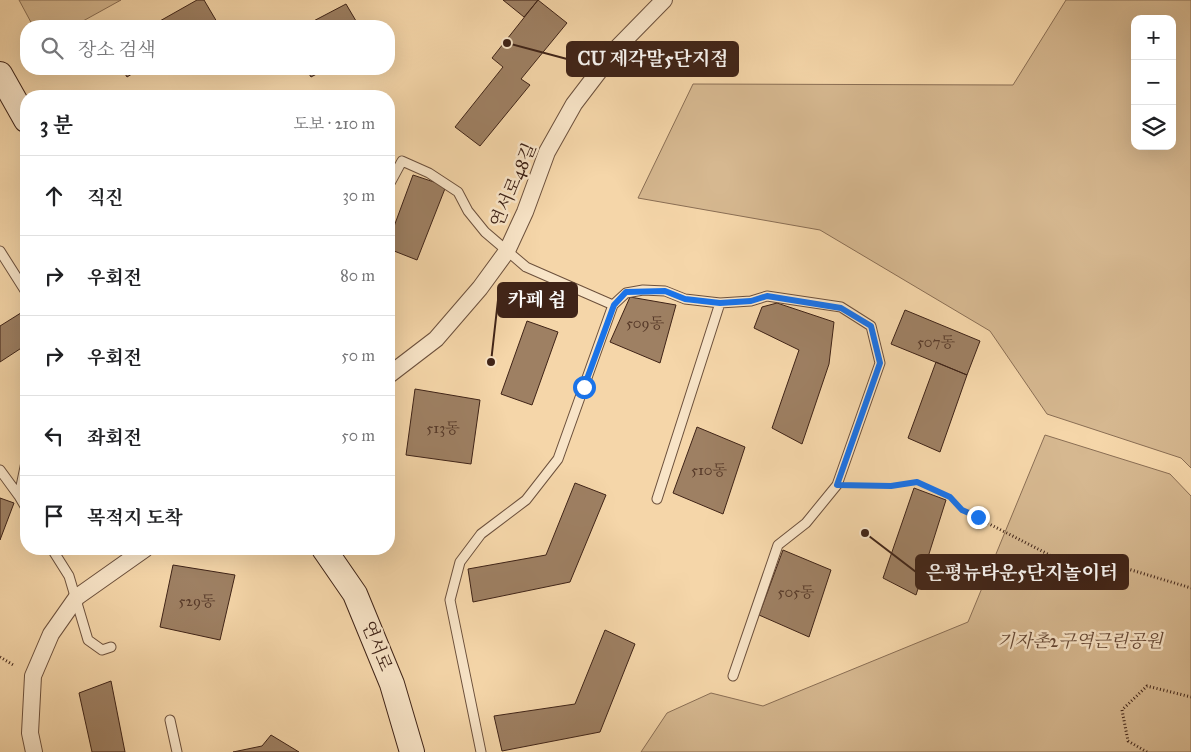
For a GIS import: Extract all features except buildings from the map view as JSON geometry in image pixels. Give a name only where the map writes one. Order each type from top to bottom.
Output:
[{"type":"main road","points":[[0,74],[20,109]]},
{"type":"main road","name":"연서로","points":[[328,555],[356,594],[392,684],[412,752]]},
{"type":"street","name":"연서로48길","points":[[395,371],[436,340],[480,288],[507,250],[525,212],[547,152],[574,104],[616,50],[664,0]]},
{"type":"street","points":[[34,752],[30,733],[33,676],[51,634],[77,597],[136,555]]},
{"type":"lane","points":[[395,174],[402,161],[429,173],[458,192],[468,211],[485,232],[526,267],[614,305]]},
{"type":"lane","points":[[0,251],[20,283]]},
{"type":"lane","points":[[481,752],[450,600],[460,562],[480,534],[526,500],[558,459],[614,305],[626,292],[642,290],[665,291],[685,299],[720,303],[751,301],[767,296],[841,308],[871,326],[880,363],[837,485],[806,523],[778,546],[733,676]]},
{"type":"lane","points":[[657,499],[720,303]]},
{"type":"lane","points":[[0,470],[19,496]]},
{"type":"lane","points":[[19,496],[20,491]]},
{"type":"lane","points":[[56,555],[69,576],[77,597],[88,640],[102,650],[111,647]]},
{"type":"lane","points":[[170,720],[177,752]]},
{"type":"path","points":[[837,485],[891,486],[917,482],[950,497],[962,510],[1073,567],[1118,566],[1191,588]]},
{"type":"path","points":[[0,657],[15,666]]},
{"type":"path","points":[[1147,752],[1128,741],[1122,710],[1147,686],[1191,697]]},
{"type":"green space","points":[[19,0],[121,0],[85,20],[30,20]]},
{"type":"green space","points":[[1066,0],[1191,0],[1191,468],[1181,458],[1047,414],[990,331],[820,230],[638,198],[693,84],[1013,85]]},
{"type":"green space","name":"기자촌2구역근린공원","points":[[1045,435],[1170,474],[1191,496],[1191,752],[641,752],[667,713],[711,693],[763,706],[968,622]]},
{"type":"place","name":"CU 제각말5단지점","points":[[507,43]]},
{"type":"place","name":"카페 쉼","points":[[491,362]]},
{"type":"place","name":"은평뉴타운5단지놀이터","points":[[865,533]]},
{"type":"route","points":[[584,387],[614,305],[626,292],[642,290],[665,291],[685,299],[720,303],[751,301],[767,296],[841,308],[871,326],[880,363],[837,485],[891,486],[917,482],[950,497],[962,510],[978,517]]}]
